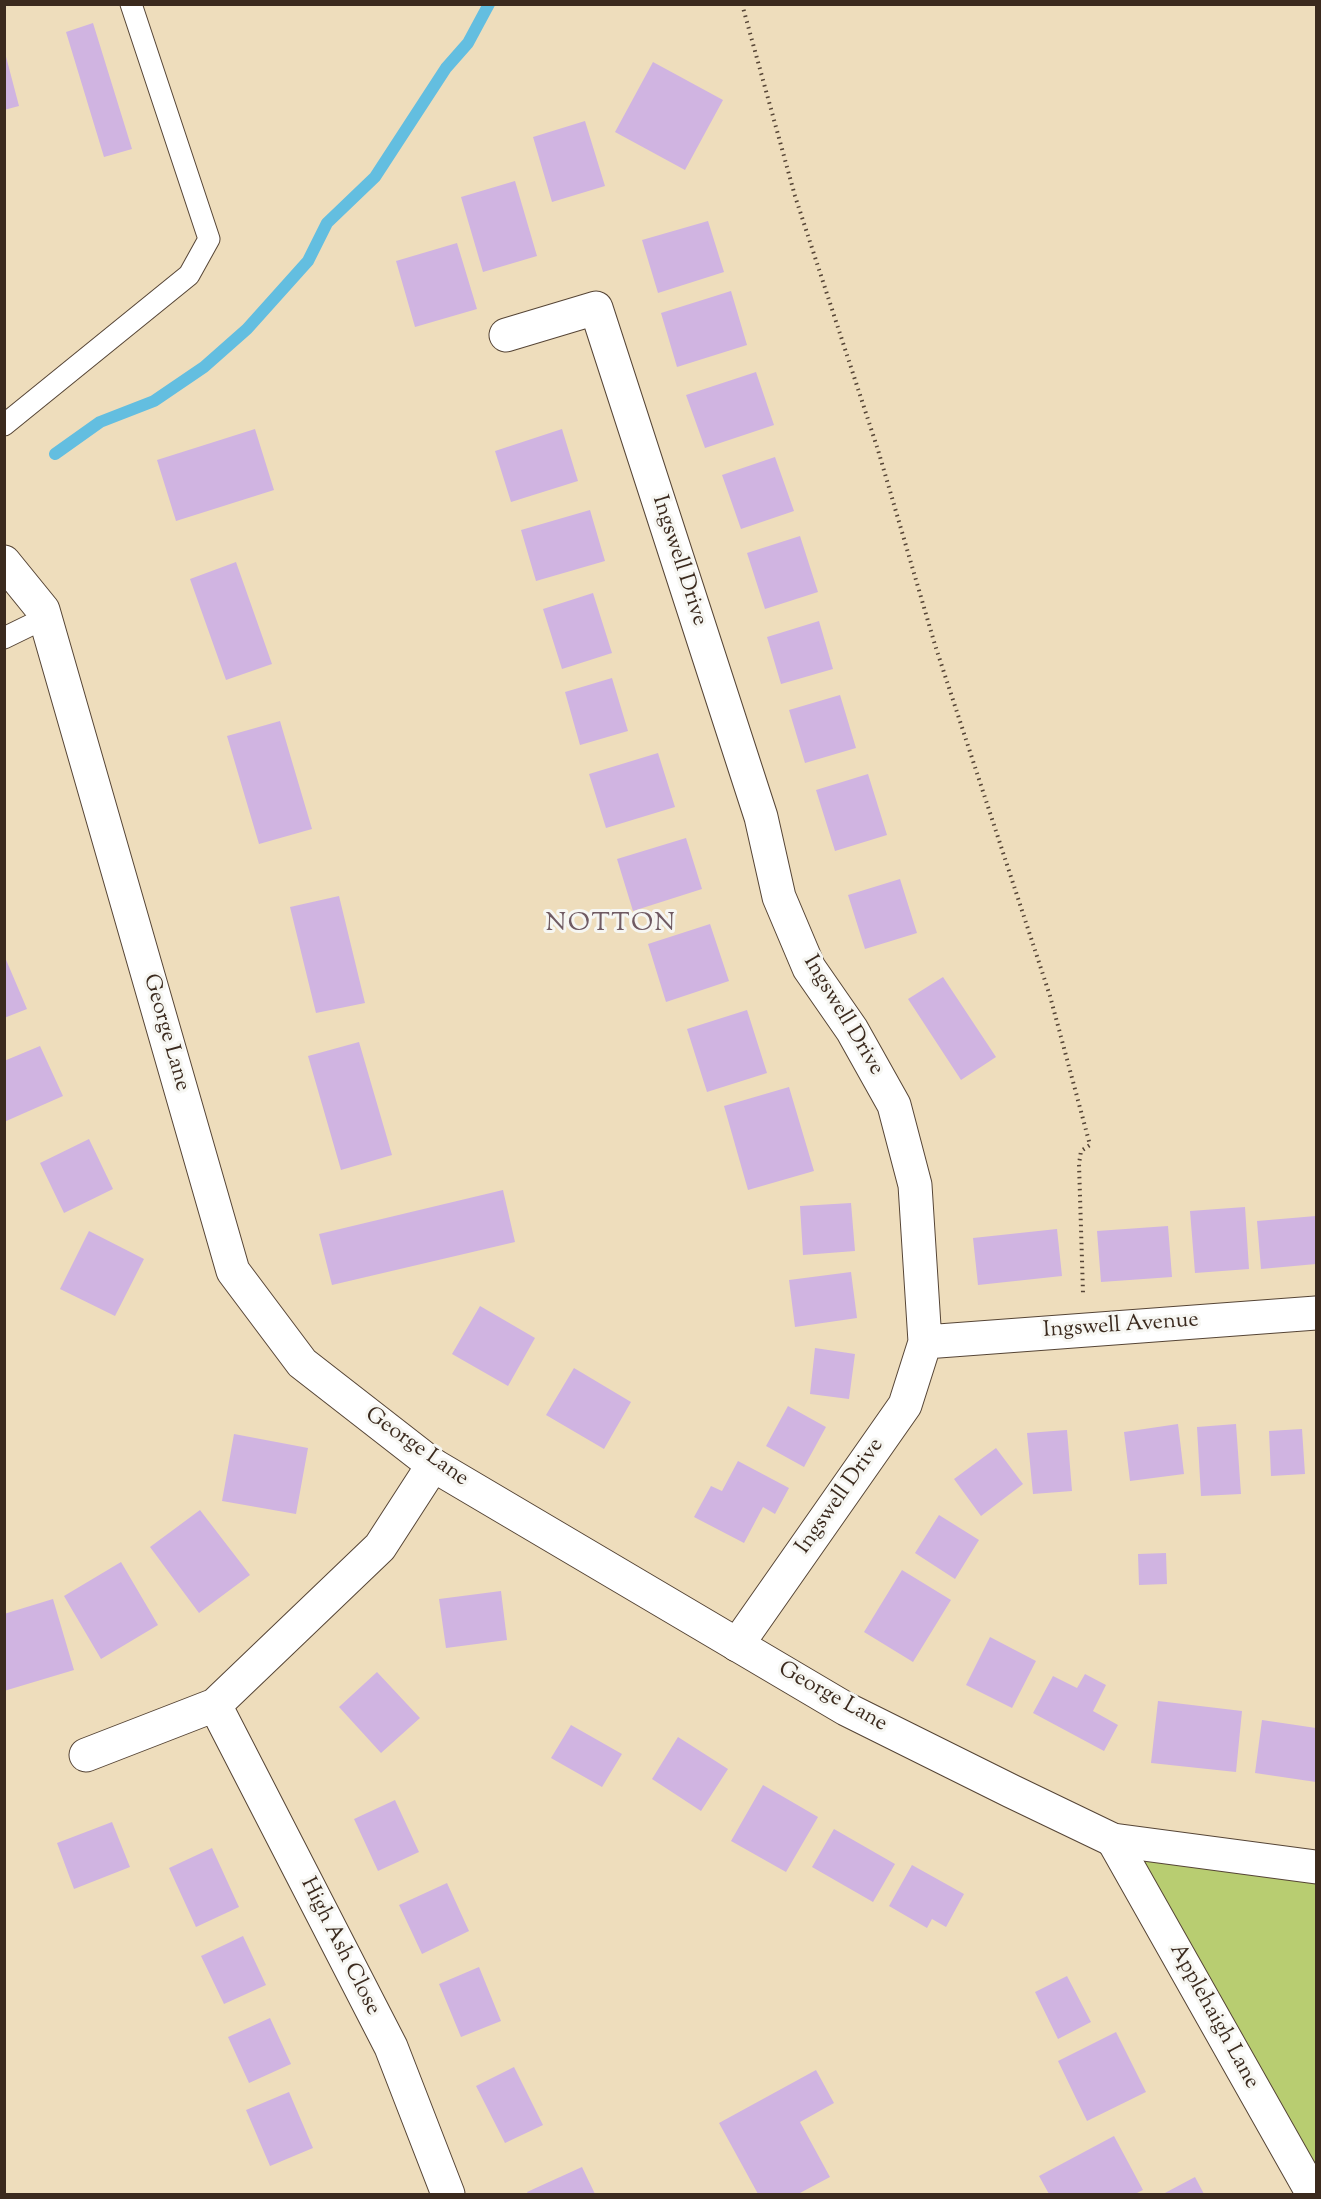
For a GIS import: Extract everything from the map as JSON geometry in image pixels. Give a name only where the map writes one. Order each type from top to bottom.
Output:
[{"type":"street","name":"Ingswell Drive","points":[[506,335],[596,308],[761,817],[779,897],[809,968],[852,1030],[894,1105],[915,1185],[926,1342],[905,1405],[737,1645]]},
{"type":"street","name":"George Lane","points":[[4,562],[43,610],[233,1271],[302,1363],[433,1465],[846,1709],[1113,1840],[1317,1867]]},
{"type":"street","name":"Ingswell Avenue","points":[[926,1342],[1317,1313]]},
{"type":"street","points":[[87,1755],[215,1706],[380,1547],[433,1465]]},
{"type":"street","name":"High Ash Close","points":[[215,1706],[391,2047],[448,2194]]},
{"type":"street","name":"Applehaigh Lane","points":[[1113,1840],[1313,2194]]},
{"type":"lane","points":[[4,425],[189,275],[208,239],[131,4]]},
{"type":"lane","points":[[4,638],[45,618]]},
{"type":"path","points":[[742,4],[795,196],[878,450],[935,645],[1050,996],[1090,1145],[1081,1151],[1079,1164],[1085,1330]]},
{"type":"green space","points":[[1113,1840],[1316,1867],[1316,2194]]},
{"type":"building","points":[[93,23],[132,149],[104,157],[66,32]]},
{"type":"building","points":[[4,49],[19,106],[4,110]]},
{"type":"building","points":[[653,62],[723,100],[685,170],[615,132]]},
{"type":"building","points":[[585,121],[605,186],[552,202],[533,137]]},
{"type":"building","points":[[515,181],[537,256],[483,272],[461,197]]},
{"type":"building","points":[[708,221],[724,272],[658,293],[642,240]]},
{"type":"building","points":[[457,243],[477,309],[415,327],[396,261]]},
{"type":"building","points":[[731,291],[747,345],[677,367],[661,313]]},
{"type":"building","points":[[756,372],[774,425],[705,448],[686,395]]},
{"type":"building","points":[[255,429],[274,490],[176,521],[157,460]]},
{"type":"building","points":[[562,429],[578,481],[511,502],[495,451]]},
{"type":"building","points":[[775,457],[794,511],[741,529],[722,475]]},
{"type":"building","points":[[590,510],[605,561],[536,581],[521,530]]},
{"type":"building","points":[[800,536],[818,592],[765,609],[747,553]]},
{"type":"building","points":[[236,562],[272,664],[226,680],[190,579]]},
{"type":"building","points":[[593,593],[612,653],[562,669],[543,609]]},
{"type":"building","points":[[819,621],[833,669],[781,684],[767,637]]},
{"type":"building","points":[[612,678],[628,731],[580,745],[565,692]]},
{"type":"building","points":[[840,695],[856,748],[805,763],[789,710]]},
{"type":"building","points":[[280,721],[312,829],[259,844],[227,736]]},
{"type":"building","points":[[658,753],[675,807],[606,828],[589,774]]},
{"type":"building","points":[[868,774],[887,835],[835,851],[816,790]]},
{"type":"building","points":[[686,838],[702,889],[633,911],[617,859]]},
{"type":"building","points":[[900,879],[917,933],[865,949],[848,895]]},
{"type":"building","points":[[339,896],[365,1003],[316,1013],[290,907]]},
{"type":"building","points":[[710,924],[729,981],[666,1002],[648,944]]},
{"type":"building","points":[[4,955],[27,1009],[4,1018]]},
{"type":"building","points":[[943,977],[996,1057],[961,1080],[908,999]]},
{"type":"building","points":[[747,1010],[767,1073],[707,1092],[687,1029]]},
{"type":"building","points":[[359,1042],[392,1155],[341,1170],[308,1056]]},
{"type":"building","points":[[40,1046],[63,1096],[4,1122],[4,1061]]},
{"type":"building","points":[[789,1087],[814,1171],[748,1190],[724,1106]]},
{"type":"building","points":[[89,1139],[113,1189],[64,1213],[40,1163]]},
{"type":"building","points":[[503,1190],[515,1242],[332,1285],[319,1234]]},
{"type":"building","points":[[851,1203],[855,1251],[803,1255],[800,1206]]},
{"type":"building","points":[[1245,1207],[1249,1269],[1195,1273],[1190,1211]]},
{"type":"building","points":[[1316,1216],[1316,1264],[1261,1269],[1257,1221]]},
{"type":"building","points":[[1168,1226],[1172,1277],[1101,1282],[1097,1231]]},
{"type":"building","points":[[1057,1229],[1062,1276],[978,1285],[973,1238]]},
{"type":"building","points":[[89,1231],[144,1259],[115,1316],[60,1289]]},
{"type":"building","points":[[851,1272],[857,1318],[795,1327],[789,1280]]},
{"type":"building","points":[[480,1306],[535,1338],[508,1386],[452,1354]]},
{"type":"building","points":[[815,1348],[855,1354],[849,1399],[810,1394]]},
{"type":"building","points":[[574,1368],[631,1402],[604,1449],[546,1415]]},
{"type":"building","points":[[788,1406],[826,1427],[804,1467],[766,1446]]},
{"type":"building","points":[[1178,1424],[1184,1474],[1130,1481],[1124,1432]]},
{"type":"building","points":[[1236,1424],[1241,1494],[1201,1496],[1197,1427]]},
{"type":"building","points":[[1302,1429],[1305,1474],[1271,1476],[1269,1431]]},
{"type":"building","points":[[1067,1430],[1072,1491],[1033,1494],[1027,1433]]},
{"type":"building","points":[[234,1434],[308,1448],[296,1514],[222,1501]]},
{"type":"building","points":[[996,1448],[1023,1484],[981,1516],[954,1479]]},
{"type":"building","points":[[738,1461],[789,1488],[775,1514],[763,1507],[744,1543],[694,1517],[711,1486],[722,1491]]},
{"type":"building","points":[[200,1510],[250,1575],[199,1613],[150,1547]]},
{"type":"building","points":[[939,1515],[979,1540],[955,1579],[915,1553]]},
{"type":"building","points":[[1166,1553],[1167,1584],[1139,1585],[1138,1554]]},
{"type":"building","points":[[121,1562],[158,1625],[101,1659],[64,1596]]},
{"type":"building","points":[[902,1570],[951,1600],[913,1662],[864,1632]]},
{"type":"building","points":[[501,1591],[507,1640],[446,1648],[439,1599]]},
{"type":"building","points":[[53,1599],[74,1670],[4,1691],[4,1614]]},
{"type":"building","points":[[990,1637],[1036,1661],[1012,1708],[966,1685]]},
{"type":"building","points":[[377,1672],[420,1718],[381,1753],[339,1707]]},
{"type":"building","points":[[1085,1674],[1106,1685],[1093,1711],[1118,1725],[1104,1751],[1033,1713],[1053,1676],[1077,1688]]},
{"type":"building","points":[[1158,1701],[1242,1711],[1236,1772],[1151,1763]]},
{"type":"building","points":[[1262,1720],[1316,1728],[1316,1782],[1255,1773]]},
{"type":"building","points":[[571,1725],[622,1754],[602,1787],[551,1758]]},
{"type":"building","points":[[678,1737],[728,1769],[701,1811],[652,1779]]},
{"type":"building","points":[[763,1785],[818,1817],[786,1872],[731,1841]]},
{"type":"building","points":[[395,1800],[419,1852],[378,1871],[354,1819]]},
{"type":"building","points":[[112,1822],[130,1867],[74,1889],[57,1843]]},
{"type":"building","points":[[834,1829],[895,1864],[873,1902],[812,1867]]},
{"type":"building","points":[[212,1848],[239,1907],[196,1927],[169,1868]]},
{"type":"building","points":[[912,1865],[964,1894],[946,1927],[932,1919],[927,1928],[889,1906]]},
{"type":"building","points":[[447,1883],[469,1931],[422,1954],[399,1905]]},
{"type":"building","points":[[243,1936],[266,1985],[224,2004],[201,1956]]},
{"type":"building","points":[[479,1967],[501,2021],[461,2037],[439,1984]]},
{"type":"building","points":[[1067,1976],[1091,2022],[1058,2039],[1035,1992]]},
{"type":"building","points":[[270,2018],[291,2064],[249,2083],[228,2037]]},
{"type":"building","points":[[1116,2032],[1146,2092],[1087,2121],[1058,2061]]},
{"type":"building","points":[[514,2067],[543,2125],[505,2143],[476,2086]]},
{"type":"building","points":[[816,2070],[834,2103],[800,2122],[830,2177],[798,2194],[758,2194],[719,2123]]},
{"type":"building","points":[[289,2092],[313,2148],[270,2166],[246,2110]]},
{"type":"building","points":[[1114,2136],[1143,2190],[1135,2194],[1049,2194],[1039,2176]]},
{"type":"building","points":[[582,2167],[595,2194],[528,2194],[527,2192]]},
{"type":"building","points":[[1195,2177],[1204,2194],[1163,2194]]},
{"type":"waterway","points":[[55,454],[100,422],[154,401],[204,367],[247,329],[308,261],[327,223],[375,177],[446,68],[468,43],[489,4]]},
{"type":"district","name":"NOTTON","points":[[611,926]]}]
